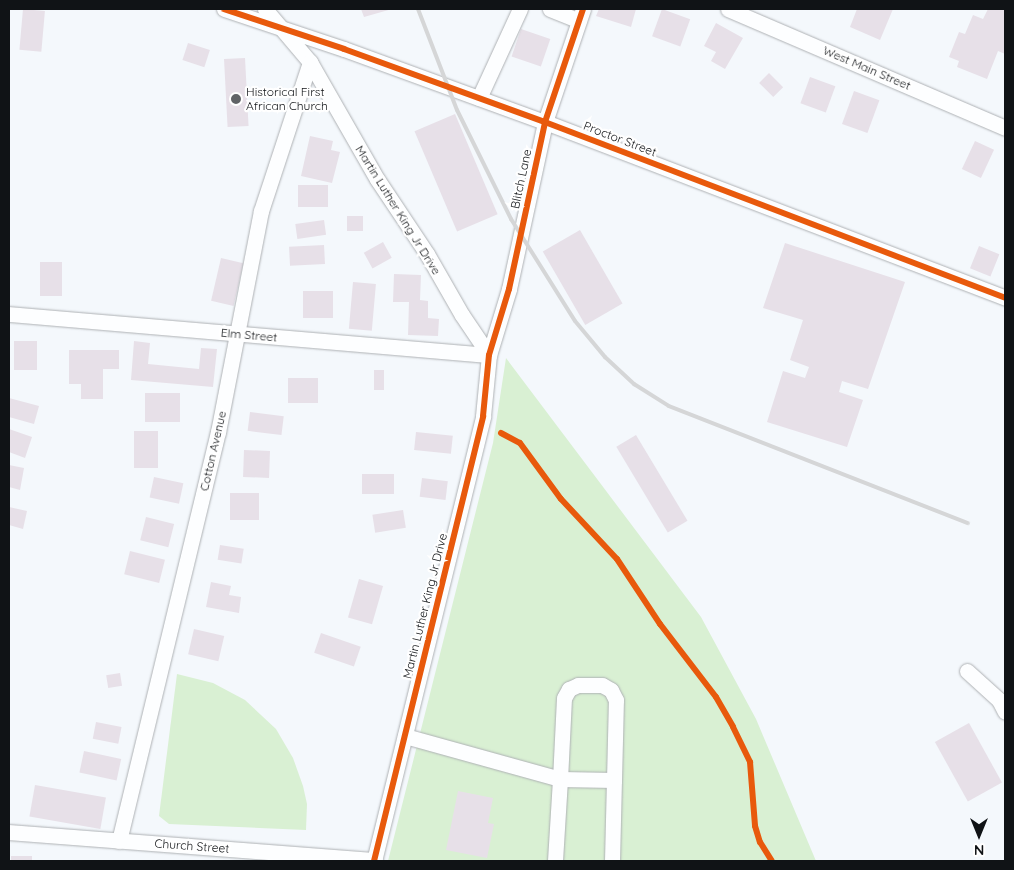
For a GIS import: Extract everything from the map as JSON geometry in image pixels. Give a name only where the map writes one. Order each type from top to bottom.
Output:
[{"type":"street","name":"Proctor Street","points":[[224,9],[281,27],[545,122],[1005,298]]},
{"type":"street","name":"Martin Luther King Jr Drive","points":[[265,9],[310,62],[377,179],[427,254],[462,316],[490,356],[483,416],[375,860]]},
{"type":"street","points":[[480,98],[520,9]]},
{"type":"street","points":[[550,9],[581,15]]},
{"type":"street","name":"West Main Street","points":[[728,9],[1005,128]]},
{"type":"street","name":"Blitch Lane","points":[[490,356],[509,290],[545,122],[581,15]]},
{"type":"street","name":"Cotton Avenue","points":[[118,841],[218,432],[261,211],[310,62]]},
{"type":"street","name":"Elm Street","points":[[10,317],[238,334],[490,356]]},
{"type":"street","points":[[967,671],[999,700],[1005,712]]},
{"type":"street","points":[[555,861],[564,698],[569,689],[578,685],[602,685],[611,690],[616,700],[612,861]]},
{"type":"street","points":[[405,736],[560,779],[614,780]]},
{"type":"street","name":"Church Street","points":[[9,832],[375,860]]},
{"type":"green space","points":[[506,358],[701,617],[756,719],[816,861],[388,861],[493,443]]},
{"type":"green space","points":[[177,674],[213,683],[245,700],[276,729],[293,758],[303,786],[307,804],[306,830],[169,824],[159,816]]},
{"type":"building","points":[[23,9],[45,11],[41,52],[19,50]]},
{"type":"building","points":[[361,9],[392,9],[364,17]]},
{"type":"building","points":[[599,9],[636,9],[631,27],[596,16]]},
{"type":"building","points":[[662,9],[690,19],[680,47],[652,36]]},
{"type":"building","points":[[857,9],[893,9],[880,40],[850,27]]},
{"type":"building","points":[[988,9],[1005,9],[1005,54],[998,51],[987,79],[957,67],[959,61],[949,57],[959,32],[965,34],[973,15],[983,19]]},
{"type":"building","points":[[716,23],[743,38],[725,69],[711,61],[716,52],[704,46]]},
{"type":"building","points":[[521,29],[550,39],[541,67],[512,56]]},
{"type":"building","points":[[188,43],[210,50],[204,67],[182,60]]},
{"type":"building","points":[[245,58],[249,126],[228,127],[224,59]]},
{"type":"building","points":[[769,73],[783,87],[773,97],[759,83]]},
{"type":"building","points":[[810,77],[835,86],[826,113],[800,103]]},
{"type":"building","points":[[854,91],[879,100],[867,133],[842,124]]},
{"type":"building","points":[[455,114],[498,214],[457,232],[414,131]]},
{"type":"building","points":[[310,136],[333,141],[331,150],[340,152],[332,183],[301,176]]},
{"type":"building","points":[[975,141],[994,150],[981,178],[962,169]]},
{"type":"building","points":[[298,185],[328,185],[328,207],[298,207]]},
{"type":"building","points":[[347,216],[363,216],[363,231],[347,231]]},
{"type":"building","points":[[324,220],[326,235],[297,239],[295,224]]},
{"type":"building","points":[[580,230],[622,304],[585,325],[543,252]]},
{"type":"building","points":[[383,242],[392,258],[372,268],[364,253]]},
{"type":"building","points":[[785,243],[905,282],[868,389],[842,381],[839,392],[863,400],[847,447],[767,422],[783,371],[805,378],[809,367],[790,360],[803,320],[763,308]]},
{"type":"building","points":[[324,245],[325,264],[290,266],[289,247]]},
{"type":"building","points":[[979,246],[999,254],[990,276],[970,268]]},
{"type":"building","points":[[221,258],[243,263],[234,306],[211,301]]},
{"type":"building","points":[[40,262],[62,262],[62,296],[40,296]]},
{"type":"building","points":[[394,274],[421,275],[420,300],[428,301],[428,318],[439,319],[438,336],[408,335],[409,302],[393,302]]},
{"type":"building","points":[[353,282],[376,284],[372,331],[349,329]]},
{"type":"building","points":[[303,291],[333,291],[333,318],[303,318]]},
{"type":"building","points":[[14,341],[37,341],[37,370],[14,370]]},
{"type":"building","points":[[134,341],[150,343],[148,364],[199,369],[201,348],[217,349],[213,387],[131,380]]},
{"type":"building","points":[[69,350],[119,350],[119,369],[103,369],[103,399],[81,399],[81,384],[69,384]]},
{"type":"building","points":[[374,370],[384,370],[384,390],[374,390]]},
{"type":"building","points":[[288,378],[318,378],[318,403],[288,403]]},
{"type":"building","points":[[145,393],[180,393],[180,422],[145,422]]},
{"type":"building","points":[[9,398],[39,406],[34,424],[9,417]]},
{"type":"building","points":[[250,412],[284,416],[281,435],[248,431]]},
{"type":"building","points":[[9,429],[32,437],[25,458],[9,452]]},
{"type":"building","points":[[134,431],[158,431],[158,468],[134,468]]},
{"type":"building","points":[[416,432],[453,436],[451,454],[414,450]]},
{"type":"building","points":[[636,435],[688,521],[668,533],[616,447]]},
{"type":"building","points":[[244,450],[270,451],[269,478],[243,477]]},
{"type":"building","points":[[9,465],[24,468],[20,490],[9,487]]},
{"type":"building","points":[[362,474],[394,474],[394,494],[362,494]]},
{"type":"building","points":[[154,477],[183,483],[179,504],[150,498]]},
{"type":"building","points":[[422,478],[448,481],[445,500],[420,497]]},
{"type":"building","points":[[230,493],[259,493],[259,520],[230,520]]},
{"type":"building","points":[[9,507],[27,511],[23,529],[9,525]]},
{"type":"building","points":[[403,510],[406,528],[375,533],[372,515]]},
{"type":"building","points":[[146,517],[174,524],[168,547],[140,540]]},
{"type":"building","points":[[220,545],[244,549],[241,564],[218,560]]},
{"type":"building","points":[[130,551],[165,560],[159,583],[124,574]]},
{"type":"building","points":[[359,579],[383,586],[372,624],[348,617]]},
{"type":"building","points":[[211,582],[231,586],[229,595],[241,597],[239,613],[206,607]]},
{"type":"building","points":[[194,629],[224,636],[218,661],[188,654]]},
{"type":"building","points":[[321,633],[361,647],[354,667],[314,653]]},
{"type":"building","points":[[120,673],[122,686],[108,688],[106,675]]},
{"type":"building","points":[[96,722],[122,727],[118,744],[93,739]]},
{"type":"building","points":[[969,723],[1002,782],[968,801],[935,742]]},
{"type":"building","points":[[84,751],[121,759],[117,780],[79,773]]},
{"type":"building","points":[[35,785],[106,798],[100,829],[29,817]]},
{"type":"building","points":[[458,791],[493,798],[488,823],[494,824],[487,858],[446,850]]},
{"type":"building","points":[[11,856],[32,856],[32,861],[11,861]]},
{"type":"railway","points":[[418,9],[457,110],[511,219],[575,321],[605,357],[634,384],[669,406],[968,523]]},
{"type":"cycle path","points":[[224,9],[344,49],[545,122],[1005,298]]},
{"type":"cycle path","points":[[374,861],[483,416],[489,355],[509,289],[545,122],[583,9]]},
{"type":"cycle path","points":[[501,433],[520,443],[561,499],[617,559],[660,624],[716,697],[750,762],[755,826],[760,842],[772,861]]},
{"type":"place","name":"Historical First African Church","points":[[236,99]]}]
